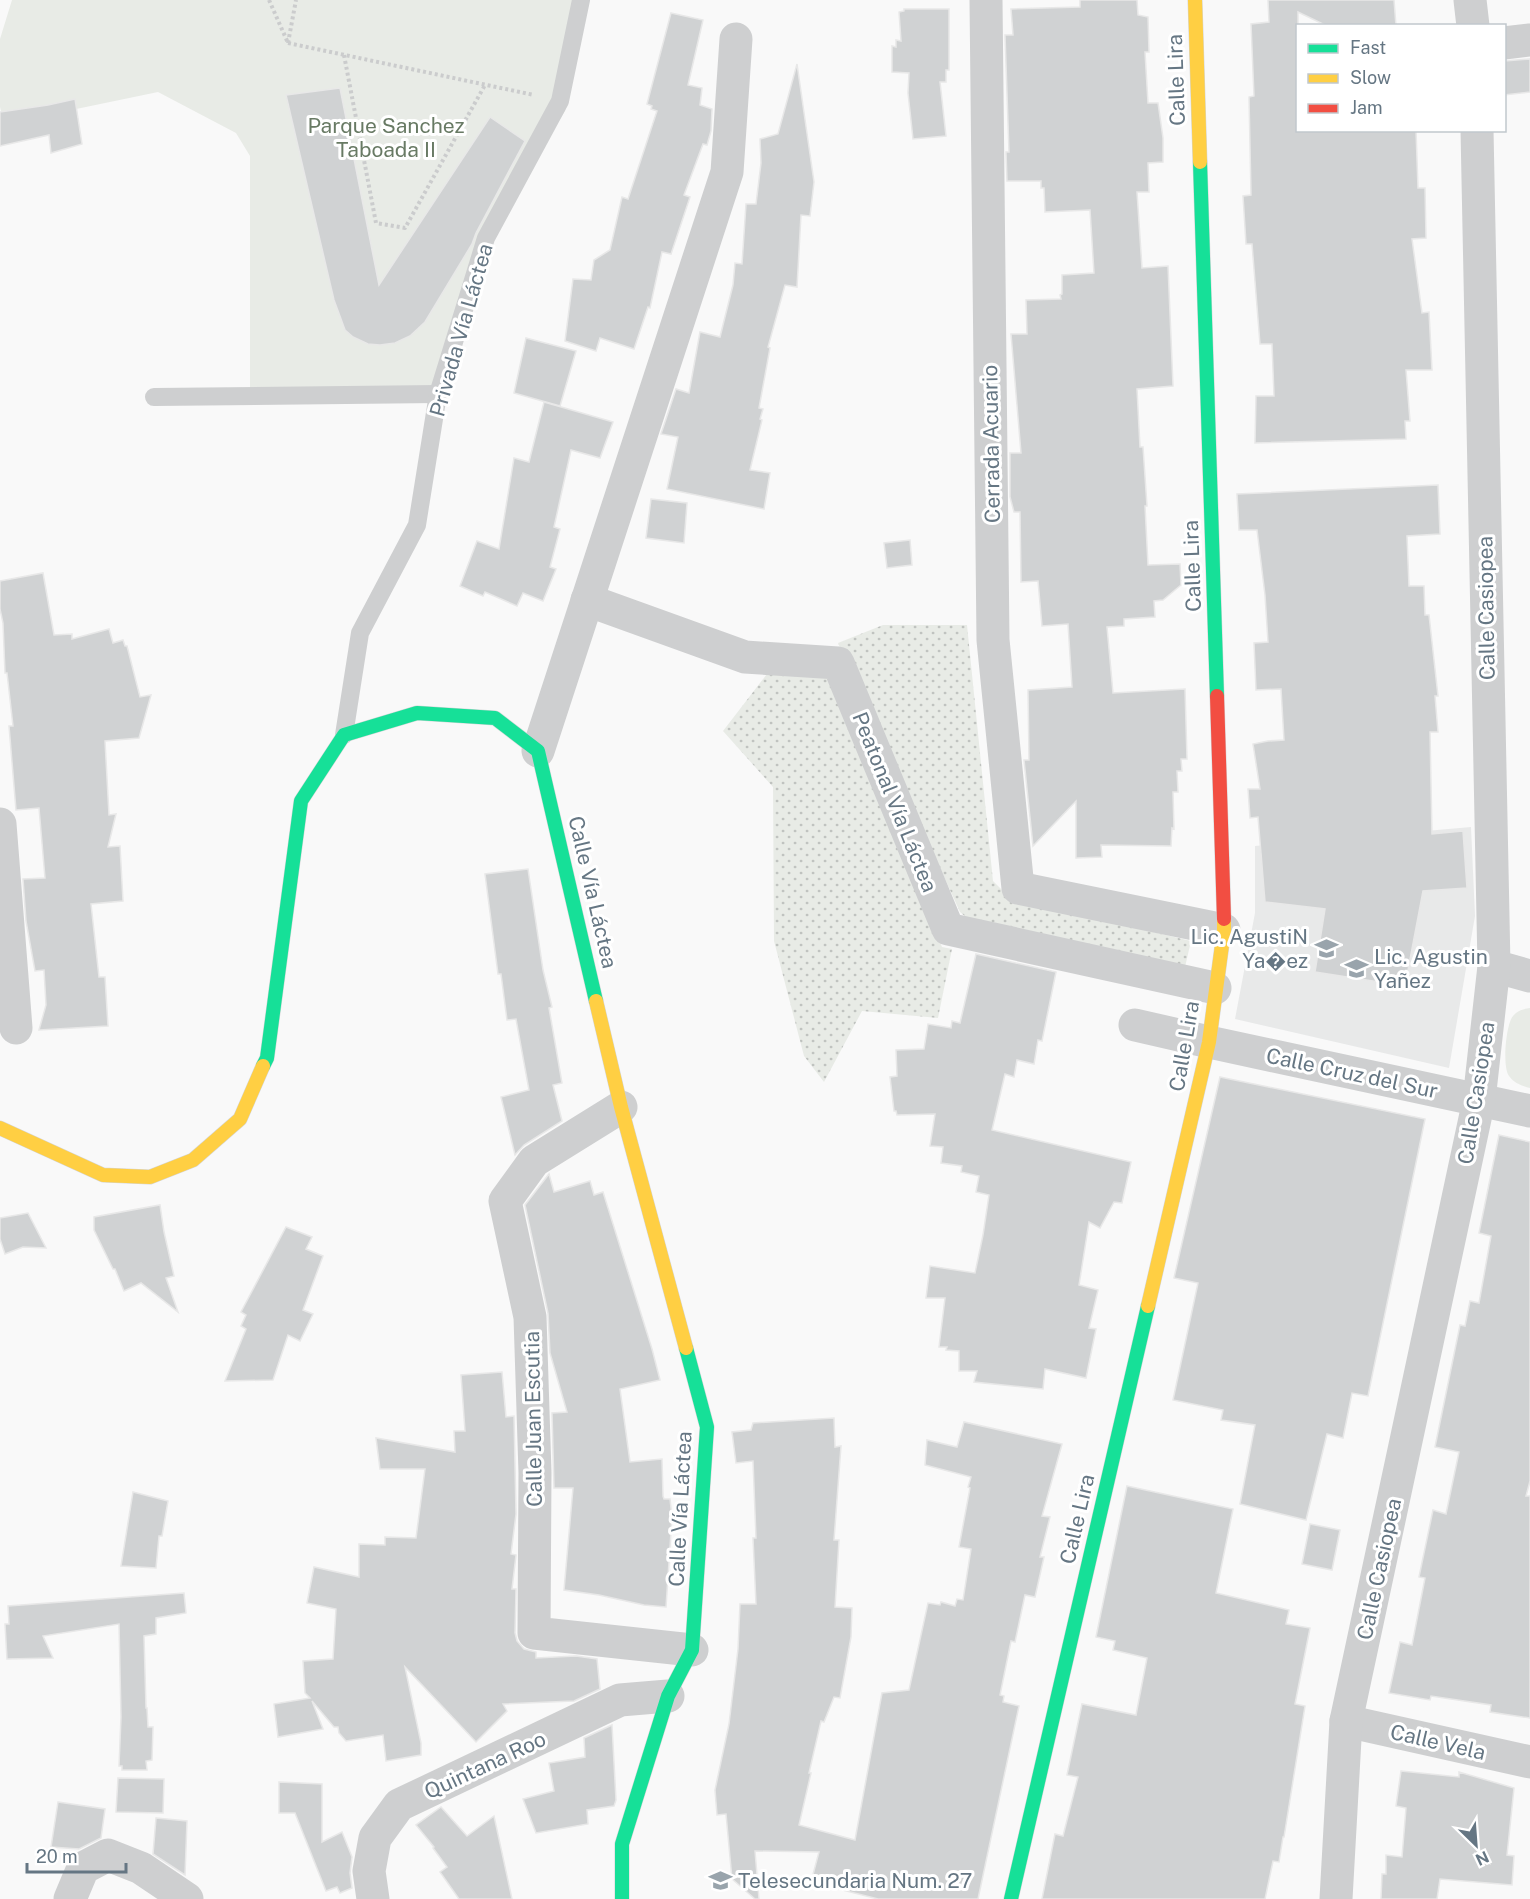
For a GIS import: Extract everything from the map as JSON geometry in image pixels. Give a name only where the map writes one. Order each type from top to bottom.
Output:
[{"type":"street","name":"Cerrada Acuario","points":[[986,0],[993,640],[1018,888],[1224,930]]},
{"type":"street","name":"Calle Lira","points":[[1011,1899],[1209,1042],[1224,930],[1195,0]]},
{"type":"street","points":[[1470,0],[1473,24]]},
{"type":"street","points":[[0,1128],[103,1175],[150,1178],[193,1160],[240,1119],[267,1058],[301,801],[344,735],[417,712],[495,718],[538,751],[727,172],[736,39]]},
{"type":"street","points":[[1506,43],[1530,40]]},
{"type":"street","name":"Calle Casiopea","points":[[1336,1899],[1346,1721],[1479,1100],[1494,966],[1477,132]]},
{"type":"street","name":"Peatonal Vía Láctea","points":[[587,600],[745,657],[838,663],[948,929],[1215,988]]},
{"type":"street","name":"Calle Vía Láctea","points":[[538,751],[621,1107],[707,1427],[692,1650],[668,1696],[622,1844],[622,1899]]},
{"type":"street","points":[[0,824],[16,1028]]},
{"type":"street","points":[[1494,966],[1530,976]]},
{"type":"street","name":"Calle Cruz del Sur","points":[[1135,1025],[1530,1111]]},
{"type":"street","name":"Calle Juan Escutia","points":[[621,1107],[534,1161],[505,1201],[530,1317],[536,1473],[534,1634],[692,1650]]},
{"type":"street","name":"Quintana Roo","points":[[373,1899],[369,1871],[375,1838],[399,1805],[621,1700],[668,1696]]},
{"type":"street","name":"Calle Vela","points":[[1346,1721],[1530,1762]]},
{"type":"street","points":[[70,1899],[83,1868],[108,1855],[141,1868],[187,1899]]},
{"type":"lane","name":"Privada Vía Láctea","points":[[344,735],[360,633],[417,525],[438,394],[486,238],[560,101],[581,0]]},
{"type":"lane","points":[[154,397],[438,394]]},
{"type":"path","points":[[269,0],[288,43]]},
{"type":"path","points":[[288,43],[296,0]]},
{"type":"path","points":[[288,43],[560,101]]},
{"type":"path","points":[[344,55],[376,223],[405,228],[485,85]]},
{"type":"shaded area","name":"Lic. Agustin Yañez","points":[[1471,827],[1475,916],[1449,1068],[1235,1019],[1255,913],[1255,846]]},
{"type":"green space","name":"Parque Sanchez Taboada II","points":[[12,0],[586,0],[565,111],[486,238],[438,394],[250,396],[250,156],[236,133],[158,92],[4,124],[0,107],[0,39]]},
{"type":"green space","points":[[883,625],[967,625],[993,881],[1010,898],[1191,941],[1185,967],[981,930],[960,912],[838,643]]},
{"type":"green space","points":[[770,670],[825,672],[942,947],[952,949],[938,1018],[862,1011],[824,1082],[804,1056],[774,941],[773,787],[723,731]]},
{"type":"green space","points":[[1530,1008],[1530,1088],[1518,1084],[1509,1076],[1505,1055],[1507,1036],[1513,1016],[1523,1009]]},
{"type":"building","points":[[1080,0],[1137,0],[1138,15],[1148,17],[1149,52],[1145,52],[1148,103],[1158,103],[1163,138],[1163,162],[1148,163],[1149,192],[1137,192],[1142,268],[1168,266],[1173,386],[1137,389],[1140,447],[1143,447],[1147,506],[1145,506],[1148,565],[1180,564],[1181,585],[1163,600],[1154,601],[1155,617],[1124,619],[1124,626],[1107,627],[1113,693],[1185,689],[1187,759],[1181,759],[1182,771],[1177,771],[1178,792],[1173,792],[1174,829],[1172,828],[1171,846],[1101,845],[1102,857],[1076,858],[1076,801],[1033,846],[1024,760],[1029,760],[1028,690],[1072,687],[1068,624],[1042,626],[1038,581],[1021,582],[1020,512],[1014,512],[1010,497],[1010,453],[1021,453],[1011,334],[1027,334],[1026,300],[1061,299],[1062,275],[1094,273],[1090,210],[1045,212],[1044,188],[1041,188],[1041,181],[1007,181],[1006,152],[1009,152],[1005,35],[1013,35],[1011,9],[1080,7]]},
{"type":"building","points":[[1268,0],[1394,0],[1396,24],[1323,24],[1298,12],[1296,132],[1416,132],[1418,188],[1425,188],[1426,238],[1412,239],[1422,313],[1429,312],[1432,370],[1406,370],[1410,421],[1405,421],[1406,439],[1255,443],[1256,396],[1274,396],[1272,344],[1260,344],[1252,244],[1246,244],[1243,196],[1251,195],[1249,97],[1254,96],[1251,24],[1269,22]]},
{"type":"building","points":[[904,9],[949,9],[949,70],[946,70],[946,82],[940,82],[946,136],[913,139],[908,93],[909,73],[892,72],[892,46],[896,47],[896,40],[901,41],[899,12]]},
{"type":"building","points":[[671,13],[703,20],[688,85],[702,88],[700,105],[712,109],[711,131],[707,145],[703,144],[684,195],[690,197],[671,254],[662,252],[650,308],[648,307],[634,349],[600,338],[596,351],[565,341],[573,279],[591,280],[594,260],[610,250],[622,197],[628,199],[657,111],[651,109],[652,106],[647,104]]},
{"type":"building","points":[[1530,59],[1530,92],[1506,95],[1506,61]]},
{"type":"building","points":[[797,64],[814,182],[810,216],[801,215],[797,287],[785,285],[768,347],[770,348],[759,408],[763,409],[760,419],[762,420],[750,470],[770,473],[764,509],[667,489],[678,437],[661,434],[676,389],[689,393],[700,332],[720,337],[733,285],[735,263],[742,264],[746,204],[756,204],[761,163],[760,139],[778,134]]},
{"type":"building","points":[[340,88],[379,285],[490,117],[525,141],[472,244],[425,322],[410,336],[395,343],[368,344],[353,337],[345,330],[334,300],[286,95]]},
{"type":"building","points":[[75,99],[82,144],[51,153],[49,135],[0,146],[0,112]]},
{"type":"building","points":[[526,338],[576,351],[560,406],[514,393]]},
{"type":"building","points":[[544,402],[613,422],[600,458],[571,450],[554,527],[560,529],[550,567],[556,569],[543,601],[523,593],[517,606],[485,592],[483,596],[460,586],[477,541],[499,549],[514,458],[529,462]]},
{"type":"building","points":[[1438,485],[1440,534],[1407,536],[1409,586],[1424,586],[1425,615],[1429,615],[1438,696],[1435,696],[1438,732],[1430,732],[1432,834],[1463,831],[1467,888],[1423,891],[1405,986],[1315,972],[1325,909],[1265,902],[1258,817],[1250,818],[1248,789],[1260,789],[1253,744],[1284,740],[1281,689],[1256,690],[1254,643],[1268,642],[1265,595],[1257,530],[1239,530],[1237,494]]},
{"type":"building","points":[[651,499],[687,503],[684,543],[646,538]]},
{"type":"building","points":[[910,540],[912,565],[887,568],[884,543]]},
{"type":"building","points":[[43,573],[54,635],[72,634],[72,639],[109,629],[113,643],[123,640],[127,646],[140,697],[151,695],[139,738],[105,741],[109,815],[116,814],[108,847],[120,846],[123,901],[91,904],[99,977],[105,977],[108,1026],[39,1030],[46,1005],[44,970],[35,971],[26,921],[23,879],[45,878],[39,808],[16,810],[9,726],[13,726],[7,673],[5,673],[0,581]]},
{"type":"building","points":[[528,869],[543,970],[552,1007],[549,1008],[562,1083],[553,1085],[562,1121],[524,1145],[515,1155],[501,1097],[529,1090],[516,1019],[507,1020],[501,974],[498,974],[485,874]]},
{"type":"building","points":[[976,954],[1056,972],[1042,1041],[1038,1040],[1034,1064],[1017,1060],[1014,1077],[1005,1074],[992,1130],[1131,1162],[1122,1203],[1114,1202],[1100,1228],[1089,1222],[1079,1285],[1098,1290],[1089,1328],[1096,1329],[1086,1378],[1045,1369],[1043,1389],[974,1382],[977,1371],[959,1371],[959,1351],[939,1347],[945,1298],[926,1298],[930,1266],[975,1273],[989,1195],[976,1192],[979,1176],[961,1172],[962,1166],[941,1163],[943,1147],[930,1146],[935,1114],[897,1115],[894,1111],[890,1077],[897,1076],[896,1050],[924,1049],[928,1024],[951,1028],[952,1021],[960,1023]]},
{"type":"building","points":[[1220,1077],[1425,1119],[1368,1396],[1352,1393],[1343,1438],[1327,1434],[1306,1520],[1240,1504],[1255,1425],[1221,1420],[1223,1410],[1173,1400],[1198,1283],[1174,1278]]},
{"type":"building","points":[[1499,1135],[1530,1142],[1530,1481],[1526,1496],[1530,1496],[1530,1718],[1490,1712],[1491,1705],[1431,1696],[1430,1700],[1389,1693],[1400,1642],[1412,1645],[1425,1578],[1419,1577],[1433,1510],[1446,1514],[1459,1452],[1435,1447],[1460,1325],[1465,1326],[1470,1301],[1479,1303],[1491,1236],[1479,1233]]},
{"type":"building","points":[[549,1174],[554,1192],[590,1181],[594,1195],[603,1192],[652,1349],[660,1380],[620,1389],[630,1462],[662,1459],[663,1496],[664,1499],[670,1499],[672,1517],[666,1607],[564,1590],[573,1488],[554,1488],[552,1413],[567,1412],[550,1353],[548,1313],[525,1205]]},
{"type":"building","points":[[160,1205],[174,1276],[166,1278],[178,1312],[141,1283],[124,1291],[94,1230],[94,1217]]},
{"type":"building","points":[[28,1213],[46,1248],[23,1247],[5,1254],[0,1239],[0,1218]]},
{"type":"building","points":[[286,1227],[312,1237],[306,1249],[323,1256],[303,1310],[313,1314],[300,1341],[288,1335],[273,1380],[225,1381],[246,1329],[241,1326],[246,1315],[241,1312]]},
{"type":"building","points":[[502,1372],[506,1417],[514,1416],[516,1514],[511,1554],[516,1555],[512,1589],[516,1589],[515,1633],[517,1641],[524,1649],[536,1652],[536,1658],[576,1656],[597,1659],[600,1689],[574,1701],[503,1704],[507,1711],[476,1742],[405,1667],[421,1743],[421,1755],[386,1761],[383,1735],[346,1741],[339,1733],[338,1727],[334,1727],[312,1701],[323,1729],[278,1737],[274,1704],[310,1698],[305,1693],[303,1661],[333,1659],[336,1609],[307,1603],[314,1567],[359,1577],[359,1544],[385,1545],[385,1537],[416,1538],[425,1469],[380,1469],[376,1438],[455,1452],[454,1431],[465,1431],[461,1375]]},
{"type":"building","points":[[834,1418],[835,1447],[841,1446],[834,1540],[839,1540],[835,1607],[852,1608],[851,1637],[840,1698],[834,1697],[824,1722],[821,1721],[799,1825],[855,1840],[882,1693],[909,1690],[928,1603],[940,1605],[941,1602],[955,1606],[957,1599],[963,1600],[971,1549],[959,1547],[971,1477],[925,1465],[927,1440],[957,1447],[964,1422],[1062,1444],[1042,1516],[1050,1517],[1040,1557],[1044,1557],[1035,1597],[1025,1595],[1015,1642],[1011,1641],[1000,1695],[1004,1696],[1003,1702],[1019,1706],[978,1899],[878,1899],[811,1882],[819,1852],[755,1851],[759,1899],[755,1899],[732,1879],[726,1814],[717,1815],[715,1790],[729,1724],[738,1649],[740,1604],[756,1604],[753,1538],[756,1538],[753,1461],[736,1463],[732,1432],[751,1430],[753,1423]]},
{"type":"building","points":[[1127,1486],[1233,1509],[1216,1593],[1289,1610],[1286,1624],[1310,1628],[1295,1704],[1305,1706],[1284,1837],[1279,1862],[1273,1861],[1265,1899],[1042,1899],[1055,1834],[1063,1836],[1078,1777],[1067,1775],[1082,1704],[1136,1715],[1147,1658],[1113,1650],[1115,1641],[1096,1637]]},
{"type":"building","points":[[133,1492],[168,1501],[162,1536],[159,1536],[156,1568],[121,1566]]},
{"type":"building","points":[[1310,1524],[1340,1530],[1332,1570],[1302,1564]]},
{"type":"building","points":[[184,1593],[186,1613],[156,1618],[156,1634],[144,1636],[146,1708],[148,1727],[153,1727],[152,1760],[146,1761],[147,1770],[122,1770],[122,1766],[119,1766],[121,1717],[119,1624],[43,1636],[53,1658],[7,1659],[5,1624],[9,1624],[8,1606]]},
{"type":"building","points":[[612,1725],[616,1800],[614,1806],[587,1810],[588,1824],[536,1833],[523,1799],[554,1791],[549,1763],[585,1757],[584,1738]]},
{"type":"building","points":[[1401,1771],[1459,1777],[1459,1772],[1514,1788],[1507,1855],[1514,1856],[1512,1885],[1440,1879],[1437,1899],[1381,1899],[1382,1874],[1386,1874],[1386,1855],[1402,1857],[1406,1808],[1396,1806]]},
{"type":"building","points":[[118,1778],[164,1779],[163,1813],[116,1812]]},
{"type":"building","points":[[279,1782],[322,1784],[322,1842],[342,1832],[352,1857],[350,1873],[352,1888],[340,1893],[337,1887],[326,1891],[295,1813],[279,1813]]},
{"type":"building","points":[[58,1802],[105,1809],[101,1838],[79,1849],[51,1847]]},
{"type":"building","points":[[441,1807],[467,1836],[494,1816],[512,1899],[459,1899],[440,1872],[447,1867],[416,1825]]},
{"type":"building","points":[[156,1818],[187,1821],[185,1875],[153,1854]]},
{"type":"traffic: fast","points":[[1200,162],[1217,696]]},
{"type":"traffic: fast","points":[[263,1066],[267,1058],[301,801],[344,735],[417,713],[495,718],[538,751],[596,1001]]},
{"type":"traffic: fast","points":[[1011,1899],[1148,1306]]},
{"type":"traffic: fast","points":[[622,1899],[622,1844],[668,1696],[692,1650],[707,1427],[686,1348]]},
{"type":"traffic: slow","points":[[1195,0],[1200,162]]},
{"type":"traffic: slow","points":[[1148,1306],[1209,1042],[1224,919]]},
{"type":"traffic: slow","points":[[596,1001],[621,1107],[686,1348]]},
{"type":"traffic: slow","points":[[0,1128],[103,1175],[150,1177],[193,1160],[240,1119],[263,1066]]},
{"type":"traffic: jam","points":[[1217,696],[1224,919]]},
{"type":"place","name":"Lic. AgustiN Ya�ez","points":[[1326,948]]},
{"type":"place","name":"Lic. Agustin Yañez","points":[[1356,968]]},
{"type":"place","name":"Telesecundaria Num. 27","points":[[720,1880]]}]
